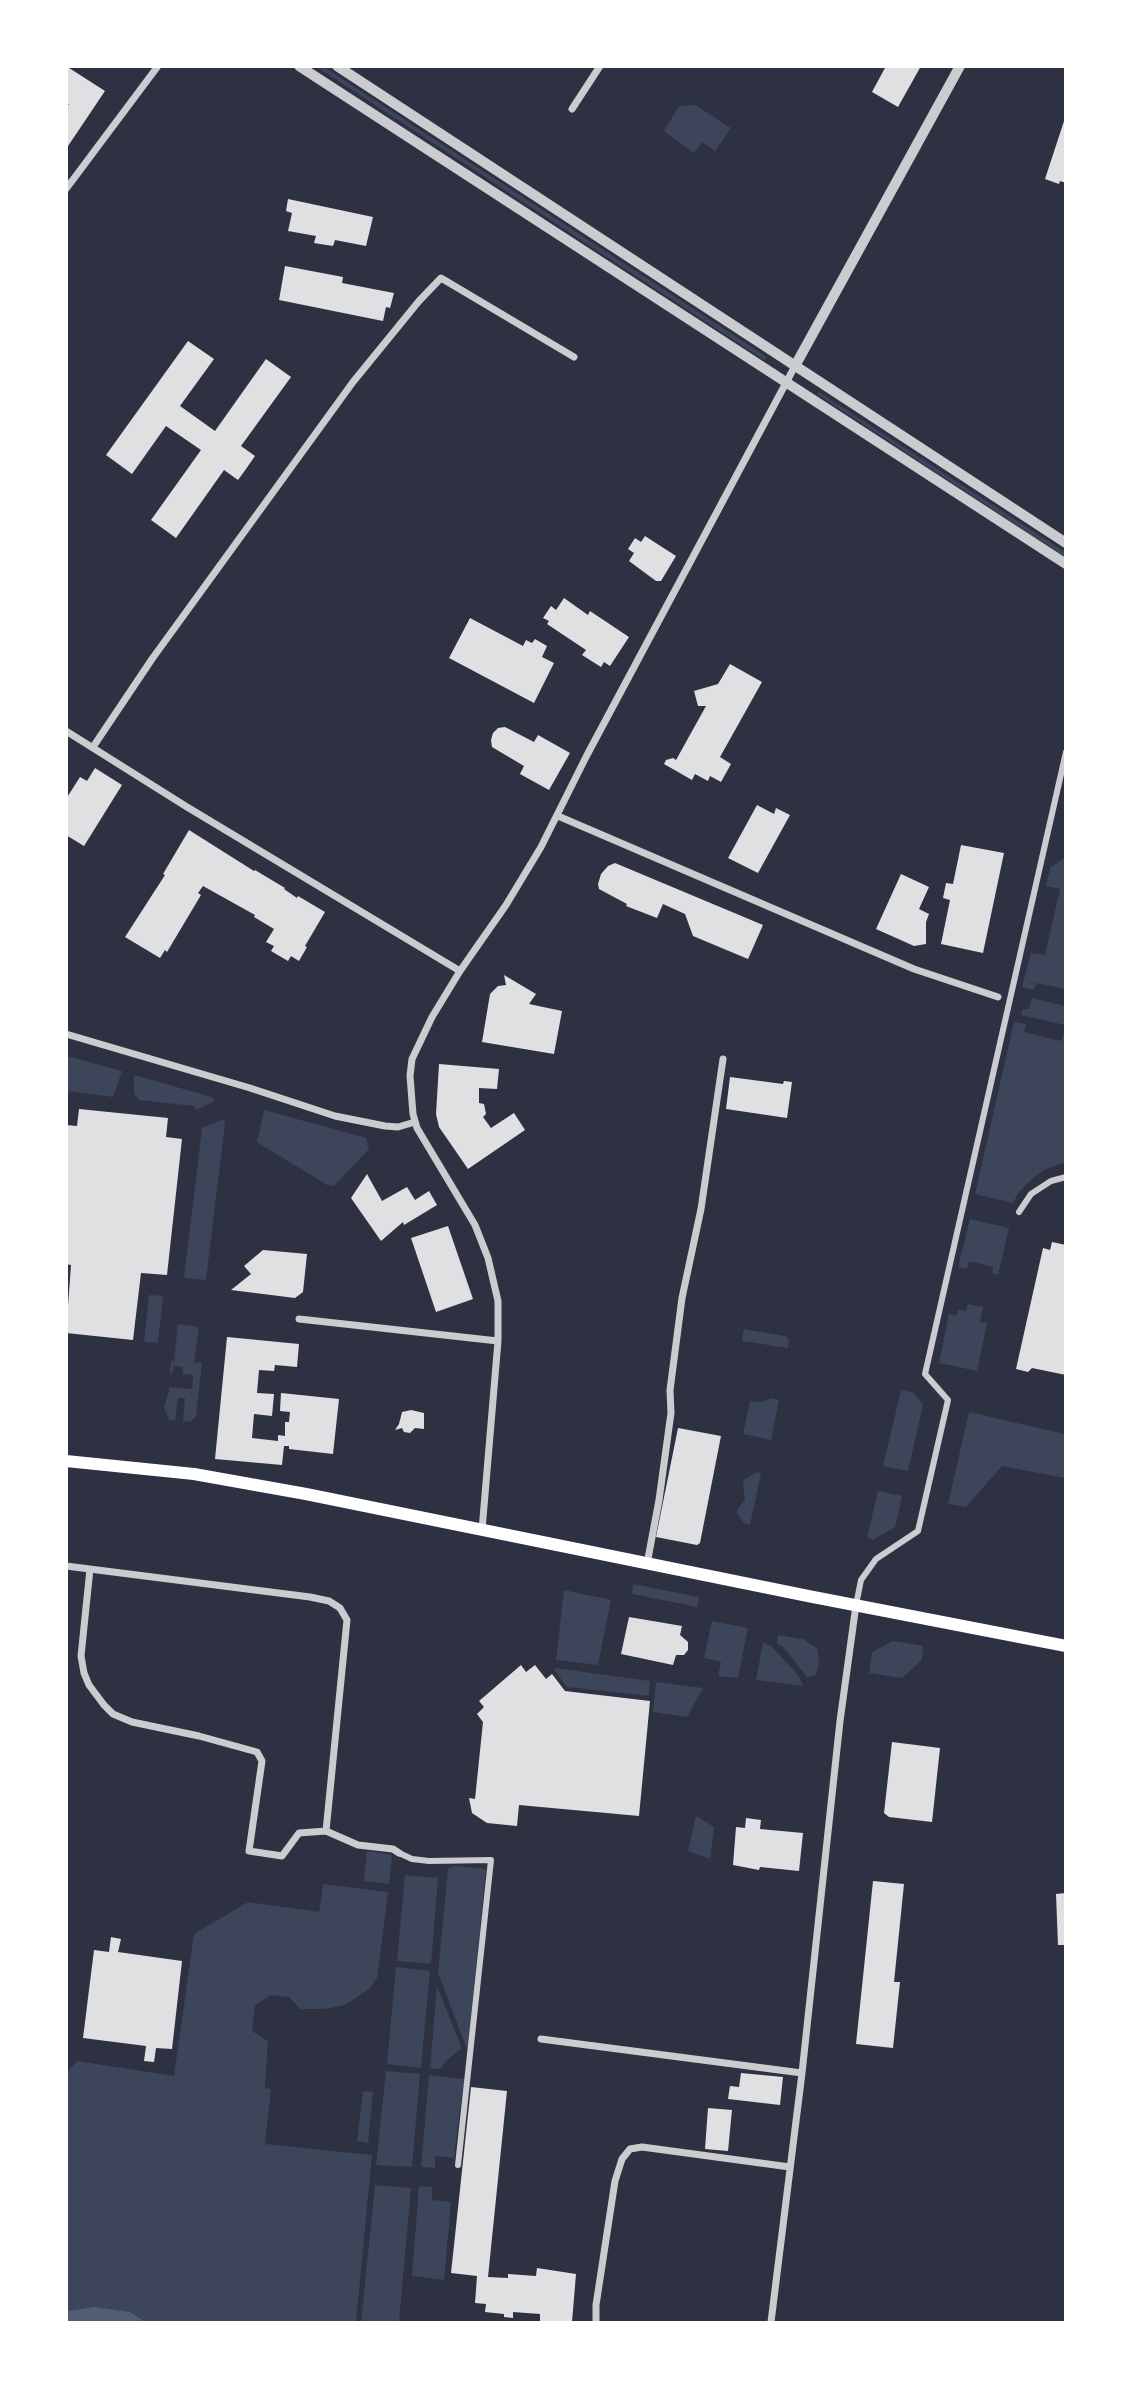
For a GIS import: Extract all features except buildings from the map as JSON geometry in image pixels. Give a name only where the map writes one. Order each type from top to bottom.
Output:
[{"type":"main road","points":[[66,1461],[194,1474],[1066,1646]]},
{"type":"street","points":[[66,189],[158,66]]},
{"type":"street","points":[[299,66],[1066,564]]},
{"type":"street","points":[[337,66],[1066,543]]},
{"type":"street","points":[[572,109],[600,66]]},
{"type":"street","points":[[482,1530],[498,1341],[498,1301],[488,1258],[475,1225],[415,1122],[410,1076],[412,1059],[422,1034],[460,971],[506,905],[558,816],[592,745],[786,382],[960,66]]},
{"type":"street","points":[[93,747],[152,659],[353,383],[441,278],[574,357]]},
{"type":"street","points":[[66,731],[460,971]]},
{"type":"street","points":[[771,2322],[802,2073],[840,1721],[856,1605],[861,1580],[876,1559],[918,1531],[948,1400],[926,1374],[1066,752]]},
{"type":"street","points":[[558,816],[914,969],[998,997]]},
{"type":"street","points":[[66,1034],[281,1097],[335,1116],[398,1127],[415,1122]]},
{"type":"street","points":[[647,1564],[671,1413],[670,1390],[682,1298],[701,1209],[723,1059]]},
{"type":"street","points":[[1019,1212],[1031,1194],[1051,1181],[1066,1177]]},
{"type":"street","points":[[299,1320],[498,1341]]},
{"type":"street","points":[[66,1566],[310,1597],[329,1601],[340,1608],[347,1620],[326,1831]]},
{"type":"street","points":[[90,1569],[81,1656],[84,1674],[113,1714],[132,1722],[257,1752],[262,1760],[249,1851],[282,1856],[299,1833],[326,1831],[358,1845],[393,1849],[412,1858],[429,1861],[491,1860],[458,2165]]},
{"type":"street","points":[[541,2039],[802,2073]]},
{"type":"street","points":[[596,2322],[596,2305],[615,2181],[622,2159],[630,2149],[642,2147],[790,2167]]},
{"type":"shaded area","points":[[317,67],[324,67],[767,357],[764,360]]},
{"type":"shaded area","points":[[695,105],[731,128],[715,151],[702,142],[694,153],[664,131],[679,106]]},
{"type":"shaded area","points":[[819,392],[1065,552],[1065,557],[817,394]]},
{"type":"shaded area","points":[[1065,857],[1065,989],[1036,983],[1034,990],[1022,987],[1031,953],[1045,955],[1060,889],[1046,886],[1050,868]]},
{"type":"shaded area","points":[[1032,998],[1065,1006],[1065,1025],[1021,1015],[1023,1009],[1029,1009]]},
{"type":"shaded area","points":[[1014,1022],[1026,1024],[1024,1032],[1061,1041],[1063,1034],[1065,1035],[1066,1162],[1044,1170],[1033,1178],[1019,1192],[1013,1203],[975,1194]]},
{"type":"shaded area","points":[[67,1056],[122,1071],[113,1097],[67,1091]]},
{"type":"shaded area","points":[[134,1075],[212,1097],[215,1101],[196,1110],[194,1106],[139,1100],[134,1094]]},
{"type":"shaded area","points":[[264,1110],[366,1138],[369,1149],[334,1186],[327,1185],[257,1142]]},
{"type":"shaded area","points":[[223,1119],[225,1124],[206,1280],[184,1278],[202,1128]]},
{"type":"shaded area","points":[[970,1219],[1009,1228],[998,1275],[992,1273],[993,1267],[969,1261],[967,1269],[958,1267]]},
{"type":"shaded area","points":[[149,1295],[163,1296],[158,1343],[144,1342]]},
{"type":"shaded area","points":[[968,1304],[983,1307],[980,1322],[987,1323],[977,1371],[939,1363],[949,1314],[956,1316],[958,1310],[966,1311]]},
{"type":"shaded area","points":[[178,1324],[199,1327],[194,1362],[202,1363],[196,1416],[190,1422],[183,1421],[185,1398],[178,1398],[175,1420],[169,1420],[164,1407],[170,1387],[192,1389],[193,1375],[183,1374],[183,1367],[174,1366],[170,1373]]},
{"type":"shaded area","points":[[744,1329],[785,1336],[789,1340],[788,1348],[742,1341]]},
{"type":"shaded area","points":[[901,1390],[914,1393],[923,1405],[908,1471],[883,1466]]},
{"type":"shaded area","points":[[773,1398],[779,1400],[771,1440],[743,1434],[750,1401],[760,1402]]},
{"type":"shaded area","points":[[969,1412],[1065,1434],[1065,1478],[1002,1466],[966,1507],[948,1504]]},
{"type":"shaded area","points":[[756,1472],[761,1473],[750,1525],[744,1523],[737,1513],[745,1500],[744,1480]]},
{"type":"shaded area","points":[[878,1491],[902,1496],[895,1527],[873,1540],[867,1537]]},
{"type":"shaded area","points":[[633,1584],[699,1597],[697,1607],[632,1594]]},
{"type":"shaded area","points":[[564,1590],[611,1600],[598,1665],[556,1660]]},
{"type":"shaded area","points":[[712,1621],[748,1628],[738,1678],[718,1676],[721,1662],[704,1658]]},
{"type":"shaded area","points":[[778,1635],[803,1639],[817,1648],[819,1661],[816,1675],[807,1677],[786,1650],[777,1643]]},
{"type":"shaded area","points":[[893,1641],[923,1646],[922,1660],[902,1678],[869,1673],[872,1652]]},
{"type":"shaded area","points":[[763,1642],[771,1646],[799,1676],[803,1686],[756,1680]]},
{"type":"shaded area","points":[[555,1668],[650,1681],[649,1696],[567,1687]]},
{"type":"shaded area","points":[[656,1682],[703,1688],[687,1717],[653,1712]]},
{"type":"shaded area","points":[[696,1816],[714,1827],[710,1859],[688,1851]]},
{"type":"shaded area","points":[[367,1851],[392,1855],[389,1884],[364,1881]]},
{"type":"shaded area","points":[[456,1866],[486,1869],[466,2047],[438,1973],[448,1868]]},
{"type":"shaded area","points":[[405,1875],[438,1878],[431,1964],[397,1961]]},
{"type":"shaded area","points":[[323,1884],[388,1892],[377,1978],[369,1989],[345,2005],[324,2009],[300,2009],[289,1997],[270,1995],[255,2006],[252,2031],[268,2041],[265,2088],[271,2089],[265,2144],[372,2155],[356,2322],[67,2322],[66,2073],[77,2061],[174,2076],[194,1934],[248,1902],[319,1912]]},
{"type":"shaded area","points":[[396,1967],[430,1971],[421,2068],[387,2064]]},
{"type":"shaded area","points":[[437,1986],[462,2048],[440,2069],[430,2068]]},
{"type":"shaded area","points":[[386,2071],[420,2074],[412,2167],[376,2165]]},
{"type":"shaded area","points":[[429,2075],[464,2079],[454,2158],[435,2156],[435,2168],[421,2167]]},
{"type":"shaded area","points":[[363,2091],[373,2092],[368,2143],[357,2141]]},
{"type":"shaded area","points":[[375,2185],[411,2188],[399,2322],[361,2322]]},
{"type":"shaded area","points":[[419,2186],[432,2187],[432,2200],[451,2202],[444,2280],[412,2276]]},
{"type":"shaded area","points":[[95,2307],[130,2312],[145,2322],[67,2322],[67,2311]]}]
